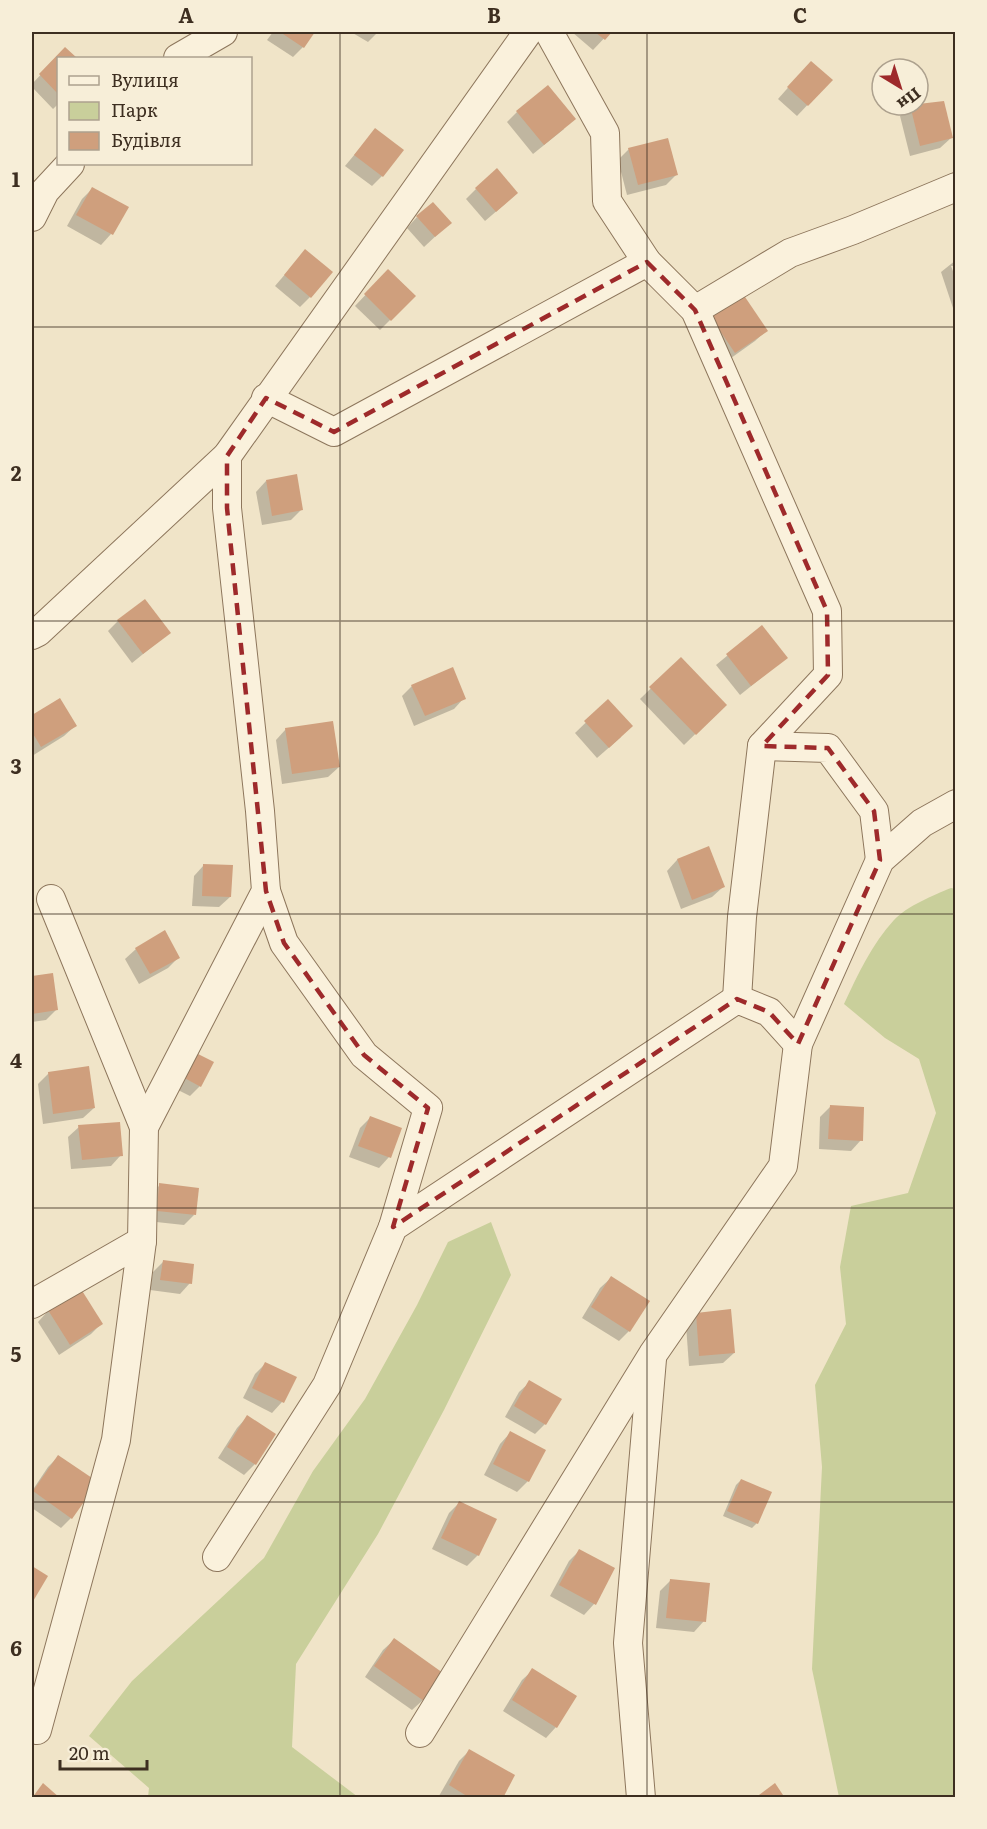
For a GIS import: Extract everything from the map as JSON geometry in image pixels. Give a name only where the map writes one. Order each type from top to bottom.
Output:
[{"type":"street","points":[[180,57],[223,32]]},
{"type":"street","points":[[32,635],[38,632],[227,456],[528,32]]},
{"type":"street","points":[[549,32],[605,133],[607,201],[647,262],[695,310],[827,612],[828,675],[762,746],[744,906],[737,999]]},
{"type":"street","points":[[32,217],[45,191],[69,165]]},
{"type":"street","points":[[695,310],[790,253],[853,230],[956,187]]},
{"type":"street","points":[[266,398],[334,432],[647,262]]},
{"type":"street","points":[[217,1557],[327,1385],[393,1227],[428,1108],[364,1055],[285,943],[266,891],[260,812],[226,508],[227,456]]},
{"type":"street","points":[[762,746],[828,748],[873,811],[880,860]]},
{"type":"street","points":[[420,1733],[653,1354],[783,1166],[798,1044],[880,860],[922,823],[956,804]]},
{"type":"street","points":[[144,1127],[266,891]]},
{"type":"street","points":[[37,1730],[116,1440],[142,1241],[144,1127],[51,900]]},
{"type":"street","points":[[737,999],[769,1012],[798,1044]]},
{"type":"street","points":[[393,1227],[737,999]]},
{"type":"street","points":[[32,1304],[142,1241]]},
{"type":"street","points":[[640,1797],[628,1643],[653,1354]]},
{"type":"highlighted area","points":[[647,262],[695,310],[827,611],[828,675],[762,746],[828,748],[874,811],[880,860],[798,1044],[769,1012],[737,999],[393,1227],[428,1108],[364,1055],[284,943],[266,891],[227,508],[227,456],[266,398],[334,432]]},
{"type":"green space","points":[[951,888],[956,889],[955,1797],[839,1797],[812,1669],[822,1467],[815,1385],[846,1324],[840,1267],[851,1206],[908,1193],[936,1113],[919,1059],[885,1038],[844,1004],[872,949],[894,920],[913,906]]},
{"type":"green space","points":[[491,1222],[511,1275],[444,1410],[378,1534],[296,1664],[292,1747],[358,1797],[148,1797],[149,1788],[89,1736],[132,1681],[264,1558],[313,1471],[365,1399],[417,1305],[448,1242]]},
{"type":"building","points":[[280,32],[315,32],[304,48]]},
{"type":"building","points":[[595,32],[612,32],[605,40]]},
{"type":"building","points":[[65,47],[76,57],[57,57],[57,93],[39,74]]},
{"type":"building","points":[[811,61],[833,80],[808,106],[787,87]]},
{"type":"building","points":[[548,85],[576,119],[544,145],[516,111]]},
{"type":"building","points":[[944,101],[953,138],[920,146],[913,117],[930,117],[930,103]]},
{"type":"building","points":[[375,128],[404,150],[383,177],[354,155]]},
{"type":"building","points":[[668,138],[678,175],[638,185],[628,148]]},
{"type":"building","points":[[497,168],[518,193],[496,212],[475,188]]},
{"type":"building","points":[[92,187],[129,207],[113,235],[76,215]]},
{"type":"building","points":[[433,202],[452,223],[435,237],[416,216]]},
{"type":"building","points":[[305,249],[333,272],[311,298],[284,275]]},
{"type":"building","points":[[388,269],[416,296],[391,321],[364,294]]},
{"type":"building","points":[[743,294],[768,331],[735,353],[710,316]]},
{"type":"building","points":[[297,474],[303,510],[272,516],[266,480]]},
{"type":"building","points":[[145,599],[171,633],[143,654],[117,620]]},
{"type":"building","points":[[762,625],[788,658],[751,686],[726,654]]},
{"type":"building","points":[[681,657],[727,705],[696,735],[649,687]]},
{"type":"building","points":[[453,667],[466,699],[425,716],[411,685]]},
{"type":"building","points":[[60,698],[77,726],[41,747],[32,732],[32,715]]},
{"type":"building","points":[[608,699],[633,726],[609,748],[584,721]]},
{"type":"building","points":[[333,721],[340,767],[292,774],[285,728]]},
{"type":"building","points":[[709,846],[725,887],[692,900],[677,859]]},
{"type":"building","points":[[203,864],[233,865],[231,897],[202,896]]},
{"type":"building","points":[[165,930],[180,958],[150,974],[135,948]]},
{"type":"building","points":[[53,973],[58,1010],[32,1014],[32,976]]},
{"type":"building","points":[[192,1051],[214,1062],[201,1087],[179,1075]]},
{"type":"building","points":[[89,1066],[95,1108],[53,1114],[48,1072]]},
{"type":"building","points":[[830,1105],[864,1107],[863,1141],[828,1139]]},
{"type":"building","points":[[370,1116],[402,1128],[391,1158],[358,1146]]},
{"type":"building","points":[[120,1122],[123,1156],[82,1160],[78,1125]]},
{"type":"building","points":[[159,1183],[199,1188],[196,1215],[157,1211]]},
{"type":"building","points":[[163,1260],[194,1264],[192,1284],[160,1280]]},
{"type":"building","points":[[611,1276],[650,1301],[630,1332],[591,1307]]},
{"type":"building","points":[[81,1289],[103,1324],[70,1345],[48,1310]]},
{"type":"building","points":[[731,1309],[735,1353],[699,1356],[696,1313]]},
{"type":"building","points":[[265,1362],[297,1377],[284,1403],[252,1388]]},
{"type":"building","points":[[529,1380],[562,1399],[546,1425],[514,1406]]},
{"type":"building","points":[[247,1415],[276,1434],[256,1465],[227,1447]]},
{"type":"building","points":[[510,1431],[546,1450],[529,1482],[493,1464]]},
{"type":"building","points":[[58,1455],[98,1482],[72,1519],[33,1491]]},
{"type":"building","points":[[741,1479],[772,1492],[758,1524],[727,1511]]},
{"type":"building","points":[[459,1501],[497,1519],[479,1556],[441,1538]]},
{"type":"building","points":[[579,1549],[615,1568],[596,1605],[559,1585]]},
{"type":"building","points":[[32,1566],[48,1576],[32,1603]]},
{"type":"building","points":[[670,1579],[710,1583],[706,1622],[666,1618]]},
{"type":"building","points":[[394,1638],[443,1673],[424,1701],[374,1666]]},
{"type":"building","points":[[532,1668],[577,1696],[557,1728],[512,1700]]},
{"type":"building","points":[[469,1749],[515,1775],[503,1798],[470,1798],[449,1785]]},
{"type":"building","points":[[43,1783],[60,1798],[32,1798]]},
{"type":"building","points":[[775,1783],[785,1798],[755,1798]]}]
